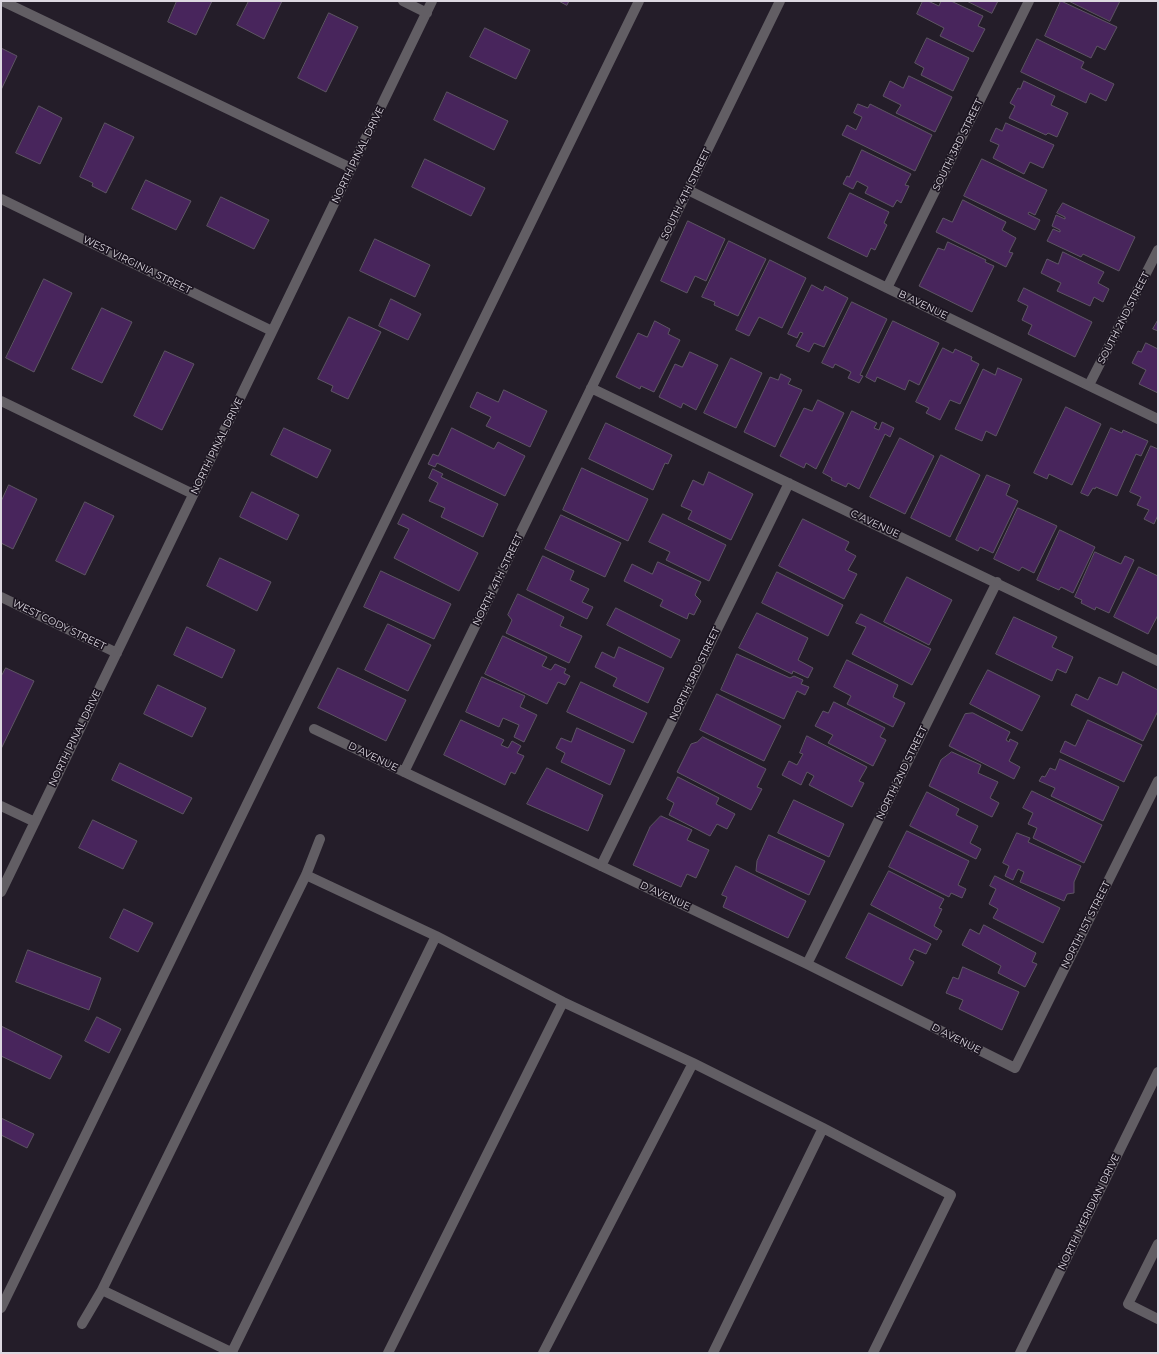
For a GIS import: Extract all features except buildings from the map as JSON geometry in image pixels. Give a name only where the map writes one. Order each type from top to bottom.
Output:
[{"type":"street","points":[[2,1],[351,168]]},
{"type":"street","points":[[403,1],[427,13]]},
{"type":"street","name":"NORTH PINAL DRIVE","points":[[1,892],[432,1]]},
{"type":"street","points":[[1,1308],[639,1]]},
{"type":"street","name":"SOUTH 4TH STREET","points":[[591,388],[780,1]]},
{"type":"street","name":"SOUTH 3RD STREET","points":[[887,288],[1029,1]]},
{"type":"street","name":"B AVENUE","points":[[688,190],[1158,419]]},
{"type":"street","name":"WEST VIRGINIA STREET","points":[[1,199],[272,332]]},
{"type":"street","name":"SOUTH 2ND STREET","points":[[1089,385],[1158,250]]},
{"type":"street","name":"C AVENUE","points":[[591,388],[997,582],[1158,661]]},
{"type":"street","name":"NORTH 4TH STREET","points":[[404,772],[591,388]]},
{"type":"street","points":[[1,401],[193,494]]},
{"type":"street","name":"NORTH 3RD STREET","points":[[601,866],[789,483]]},
{"type":"street","name":"NORTH 2ND STREET","points":[[807,964],[997,582]]},
{"type":"street","name":"WEST CODY STREET","points":[[1,597],[117,653]]},
{"type":"street","name":"D AVENUE","points":[[314,728],[807,964],[1015,1068]]},
{"type":"street","name":"NORTH 1ST STREET","points":[[1015,1068],[1158,781]]},
{"type":"street","points":[[1,806],[35,822]]},
{"type":"street","points":[[82,1324],[102,1290],[306,875],[320,839]]},
{"type":"street","points":[[306,875],[436,936],[563,1002],[693,1063],[823,1128],[951,1195],[873,1353]]},
{"type":"street","points":[[102,1290],[232,1353],[436,936]]},
{"type":"street","points":[[388,1353],[563,1002]]},
{"type":"street","points":[[543,1353],[693,1063]]},
{"type":"street","name":"NORTH MERIDIAN DRIVE","points":[[1020,1353],[1158,1072]]},
{"type":"street","points":[[713,1353],[823,1128]]},
{"type":"street","points":[[1158,1244],[1128,1304],[1158,1319]]}]
